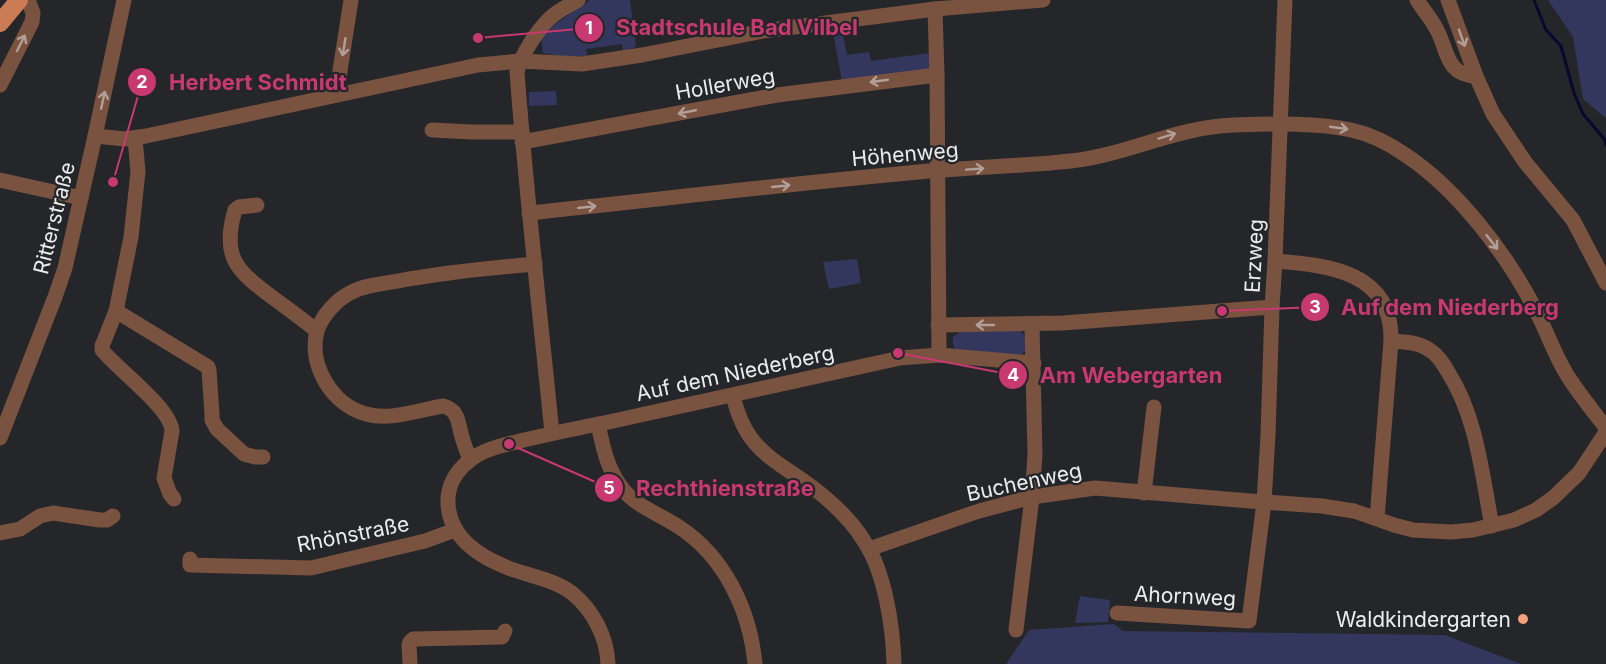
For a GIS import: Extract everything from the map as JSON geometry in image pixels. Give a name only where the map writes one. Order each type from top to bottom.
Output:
[{"type":"main road","points":[[4,19],[19,0]]},
{"type":"main road","points":[[4,19],[28,0]]},
{"type":"street","points":[[0,85],[32,22],[33,13],[28,0]]},
{"type":"street","name":"Ritterstraße","points":[[0,438],[61,282],[124,0]]},
{"type":"street","points":[[338,95],[351,0]]},
{"type":"street","points":[[552,433],[517,72],[520,61],[547,21],[578,0]]},
{"type":"street","points":[[95,136],[135,138],[477,65],[520,61],[582,64],[763,31],[935,9],[1043,0]]},
{"type":"street","name":"Erzweg","points":[[1250,621],[1264,502],[1268,435],[1286,0]]},
{"type":"street","points":[[1417,0],[1435,27],[1452,65],[1466,76],[1476,76]]},
{"type":"street","points":[[1448,0],[1488,106],[1498,124],[1573,220],[1606,283]]},
{"type":"street","points":[[935,9],[939,355]]},
{"type":"street","name":"Hollerweg","points":[[432,130],[522,137],[777,95],[937,75]]},
{"type":"street","name":"Höhenweg","points":[[529,213],[937,171],[1010,167],[1086,159],[1105,156],[1184,132],[1220,126],[1281,124],[1332,127],[1359,132],[1399,151],[1416,162],[1441,184],[1471,216],[1516,275],[1538,314],[1567,375],[1606,430]]},
{"type":"street","points":[[135,138],[138,172],[134,216],[116,311],[102,350],[153,400],[172,425],[164,478],[174,499]]},
{"type":"street","points":[[0,180],[81,198]]},
{"type":"street","points":[[256,205],[239,207],[235,210],[230,241],[234,259],[249,280],[317,331]]},
{"type":"street","points":[[1275,261],[1311,264],[1338,270],[1368,285],[1378,295],[1389,316],[1391,341],[1377,518]]},
{"type":"street","points":[[535,264],[446,272],[365,287],[348,294],[334,305],[317,331],[319,369],[328,387],[340,400],[359,412],[388,416],[442,406],[454,411],[459,420],[470,460],[453,479],[449,492],[450,514],[455,530],[467,544],[495,562],[515,571],[551,581],[573,594],[598,626],[608,664]]},
{"type":"street","points":[[938,325],[1032,325],[1272,307]]},
{"type":"street","points":[[116,311],[208,367],[212,414],[217,429],[244,454],[263,457]]},
{"type":"street","points":[[1016,630],[1032,497],[1036,433],[1032,325]]},
{"type":"street","points":[[1391,341],[1418,344],[1428,348],[1440,359],[1457,385],[1474,435],[1492,526]]},
{"type":"street","name":"Auf dem Niederberg","points":[[470,460],[493,448],[552,433],[900,358],[939,355],[1034,363]]},
{"type":"street","points":[[733,395],[742,424],[756,446],[829,502],[856,529],[869,549],[888,609],[893,636],[894,664]]},
{"type":"street","points":[[1144,493],[1154,406]]},
{"type":"street","points":[[598,424],[608,465],[622,489],[636,502],[691,535],[730,582],[748,624],[755,664]]},
{"type":"street","name":"Buchenweg","points":[[869,549],[979,511],[1032,497],[1095,488],[1339,508],[1377,518],[1402,528],[1426,532],[1461,532],[1492,526],[1525,515],[1553,498],[1579,473],[1606,430]]},
{"type":"street","points":[[0,533],[20,529],[47,513],[103,520],[113,516]]},
{"type":"street","name":"Rhönstraße","points":[[190,559],[190,565],[311,568],[425,541],[455,530]]},
{"type":"street","name":"Ahornweg","points":[[1117,613],[1250,621]]},
{"type":"street","points":[[410,664],[409,645],[413,639],[502,637],[505,631]]},
{"type":"shaded area","points":[[590,0],[630,0],[636,47],[623,51],[622,44],[586,49],[587,56],[560,56],[543,53],[541,39],[554,25]]},
{"type":"shaded area","points":[[1548,0],[1606,0],[1606,118],[1583,99],[1573,37]]},
{"type":"shaded area","points":[[842,31],[847,55],[869,52],[871,61],[930,53],[929,70],[842,82],[833,32]]},
{"type":"shaded area","points":[[556,91],[557,105],[529,106],[529,92]]},
{"type":"shaded area","points":[[857,259],[861,283],[829,289],[823,262]]},
{"type":"shaded area","points":[[1019,330],[1026,337],[1026,350],[1020,356],[956,351],[953,344],[953,337],[961,331]]},
{"type":"shaded area","points":[[1080,596],[1110,600],[1108,622],[1075,623]]},
{"type":"shaded area","points":[[1114,624],[1123,631],[1445,635],[1521,664],[1006,664],[1029,630]]},
{"type":"waterway","points":[[1534,0],[1546,30],[1561,46],[1574,93],[1583,114],[1605,140],[1606,145]]},
{"type":"place","name":"Stadtschule Bad Vilbel","points":[[478,38]]},
{"type":"place","name":"Herbert Schmidt","points":[[113,182]]},
{"type":"place","name":"Auf dem Niederberg","points":[[1222,311]]},
{"type":"place","name":"Am Webergarten","points":[[898,353]]},
{"type":"place","name":"Rechthienstraße","points":[[509,444]]},
{"type":"place","name":"Waldkindergarten","points":[[1523,619]]}]
